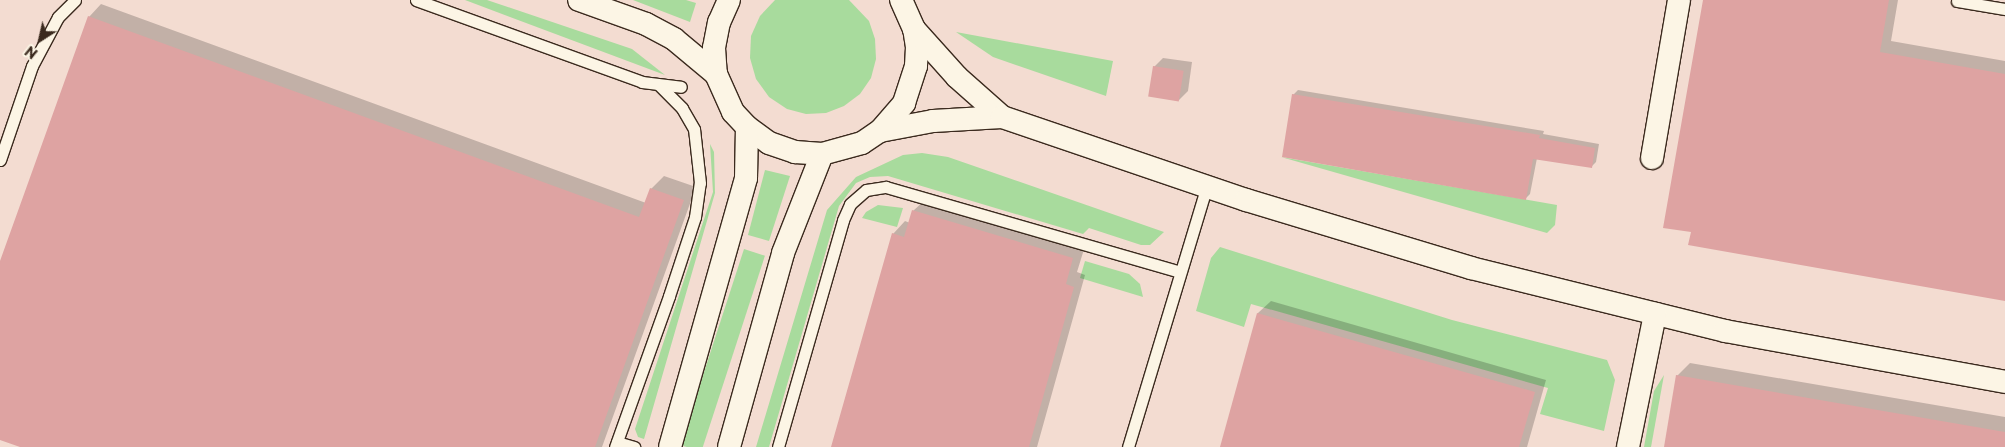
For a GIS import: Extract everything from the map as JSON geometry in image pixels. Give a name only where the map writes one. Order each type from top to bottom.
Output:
[{"type":"street","points":[[579,0],[646,24],[674,39],[716,74]]},
{"type":"street","points":[[729,0],[719,22],[714,48],[716,74],[733,112],[747,127],[778,146],[795,152],[822,154],[862,143],[880,131],[904,103],[912,85],[916,66],[914,29]]},
{"type":"street","points":[[901,0],[914,29],[956,77],[1002,117]]},
{"type":"street","points":[[1652,158],[1679,0]]},
{"type":"street","points":[[880,131],[933,121],[1002,117],[1208,186],[1471,268],[1725,331],[2005,382]]},
{"type":"street","points":[[670,447],[744,187],[748,166],[747,127]]},
{"type":"street","points":[[728,447],[783,253],[822,154]]},
{"type":"street","points":[[1628,447],[1655,314]]},
{"type":"lane","points":[[0,160],[32,66],[58,17],[75,0]]},
{"type":"lane","points":[[416,0],[642,82],[681,87]]},
{"type":"lane","points":[[1957,0],[2005,9]]},
{"type":"lane","points":[[634,447],[616,444],[695,217],[700,183],[694,129],[682,108],[659,85]]},
{"type":"lane","points":[[1128,447],[1180,272],[1208,186]]},
{"type":"lane","points":[[778,447],[842,220],[850,204],[866,190],[886,187],[1180,272]]},
{"type":"green space","points":[[465,0],[487,0],[632,49],[665,75]]},
{"type":"green space","points":[[633,0],[686,0],[696,3],[690,22]]},
{"type":"green space","points":[[775,0],[849,0],[869,21],[875,39],[876,59],[871,78],[860,94],[844,106],[826,113],[806,114],[787,109],[769,97],[756,79],[750,58],[751,36],[760,16]]},
{"type":"green space","points":[[956,32],[1113,61],[1106,96],[993,57]]},
{"type":"green space","points":[[710,144],[714,152],[715,193],[644,439],[638,437],[635,429],[713,192]]},
{"type":"green space","points":[[922,153],[948,157],[1164,232],[1150,245],[1141,245],[1089,228],[1083,234],[888,176],[870,177],[856,183],[839,206],[769,447],[756,447],[827,210],[856,177],[903,155]]},
{"type":"green space","points":[[1281,157],[1557,205],[1555,225],[1547,233]]},
{"type":"green space","points":[[765,170],[790,176],[769,241],[748,235]]},
{"type":"green space","points":[[878,205],[903,208],[897,227],[862,218],[866,212]]},
{"type":"green space","points":[[1220,247],[1452,320],[1607,360],[1615,380],[1604,431],[1540,414],[1548,388],[1251,304],[1244,327],[1196,311],[1211,258]]},
{"type":"green space","points":[[744,249],[765,256],[703,447],[680,445]]},
{"type":"green space","points":[[1085,261],[1129,274],[1140,284],[1143,297],[1080,278]]},
{"type":"green space","points":[[1664,375],[1651,447],[1644,447],[1654,391]]},
{"type":"building","points":[[1703,0],[1889,0],[1880,52],[2005,74],[2005,301],[1688,245],[1691,232],[1663,228]]},
{"type":"building","points":[[88,16],[639,217],[650,188],[684,200],[595,447],[20,447],[0,440],[0,261]]},
{"type":"building","points":[[1153,66],[1184,71],[1179,101],[1148,97]]},
{"type":"building","points":[[1292,94],[1540,135],[1539,138],[1595,148],[1592,168],[1533,159],[1526,200],[1282,157]]},
{"type":"building","points":[[912,210],[1073,258],[1066,284],[1074,287],[1029,447],[831,447],[892,233],[904,237]]},
{"type":"building","points":[[1257,313],[1535,392],[1519,447],[1220,447]]},
{"type":"building","points":[[1676,375],[2005,432],[2005,447],[1664,447]]}]
